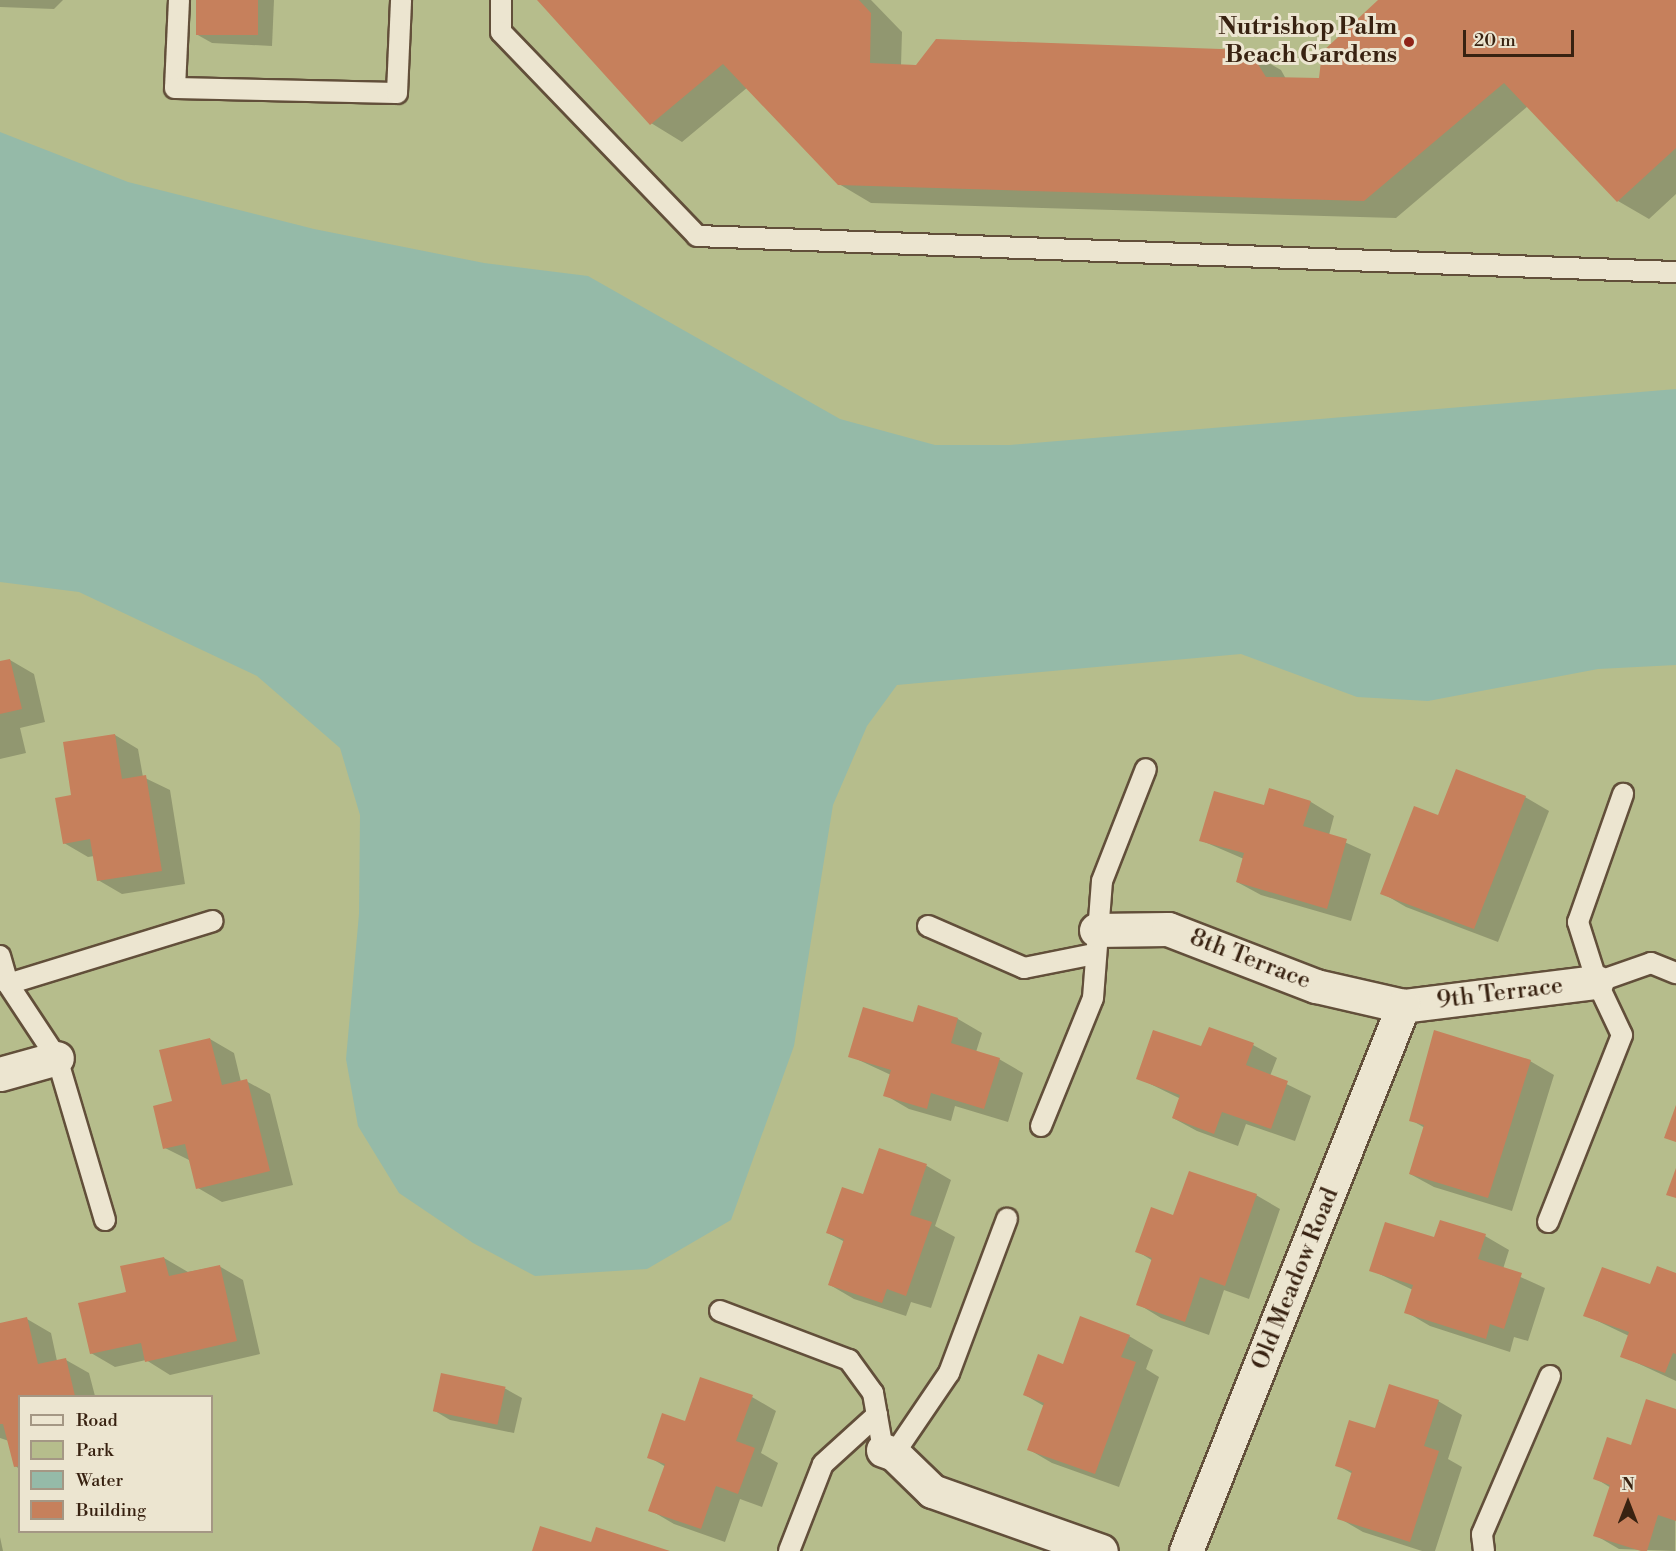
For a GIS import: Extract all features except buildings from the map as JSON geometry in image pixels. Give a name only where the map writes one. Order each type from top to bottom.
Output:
[{"type":"street","name":"8th Terrace","points":[[1095,942],[1168,929],[1316,986],[1403,1006]]},
{"type":"street","name":"9th Terrace","points":[[1403,1006],[1597,982]]},
{"type":"street","name":"Old Meadow Road","points":[[1186,1551],[1403,1006]]},
{"type":"street","points":[[0,1074],[57,1058]]},
{"type":"street","points":[[888,1452],[932,1491],[1101,1551]]},
{"type":"lane","points":[[179,0],[176,88],[397,93],[401,0]]},
{"type":"lane","points":[[501,0],[501,33],[697,236],[1676,272]]},
{"type":"lane","points":[[1041,1126],[1093,998],[1095,942],[1102,880],[1146,769]]},
{"type":"lane","points":[[1548,1222],[1622,1035],[1597,982],[1578,922],[1623,795]]},
{"type":"lane","points":[[8,984],[213,921]]},
{"type":"lane","points":[[928,926],[1024,968],[1095,942]]},
{"type":"lane","points":[[0,956],[8,984],[57,1058],[105,1220]]},
{"type":"lane","points":[[1597,982],[1651,963],[1676,973]]},
{"type":"lane","points":[[888,1452],[950,1373],[1007,1219]]},
{"type":"lane","points":[[720,1311],[849,1360],[873,1393],[888,1452]]},
{"type":"lane","points":[[1484,1551],[1482,1534],[1550,1376]]},
{"type":"lane","points":[[789,1551],[823,1464],[877,1414]]},
{"type":"green space","points":[[0,0],[1676,0],[1676,1551],[0,1551]]},
{"type":"water","points":[[0,132],[128,182],[314,229],[484,263],[588,276],[840,419],[935,445],[1010,445],[1676,389],[1676,665],[1598,669],[1428,701],[1357,697],[1241,654],[897,685],[867,726],[833,805],[794,1046],[731,1220],[647,1269],[535,1276],[473,1243],[399,1193],[358,1126],[346,1059],[359,914],[360,815],[340,748],[257,676],[79,592],[0,582]]},
{"type":"place","name":"Nutrishop Palm Beach Gardens","points":[[1409,42]]}]
